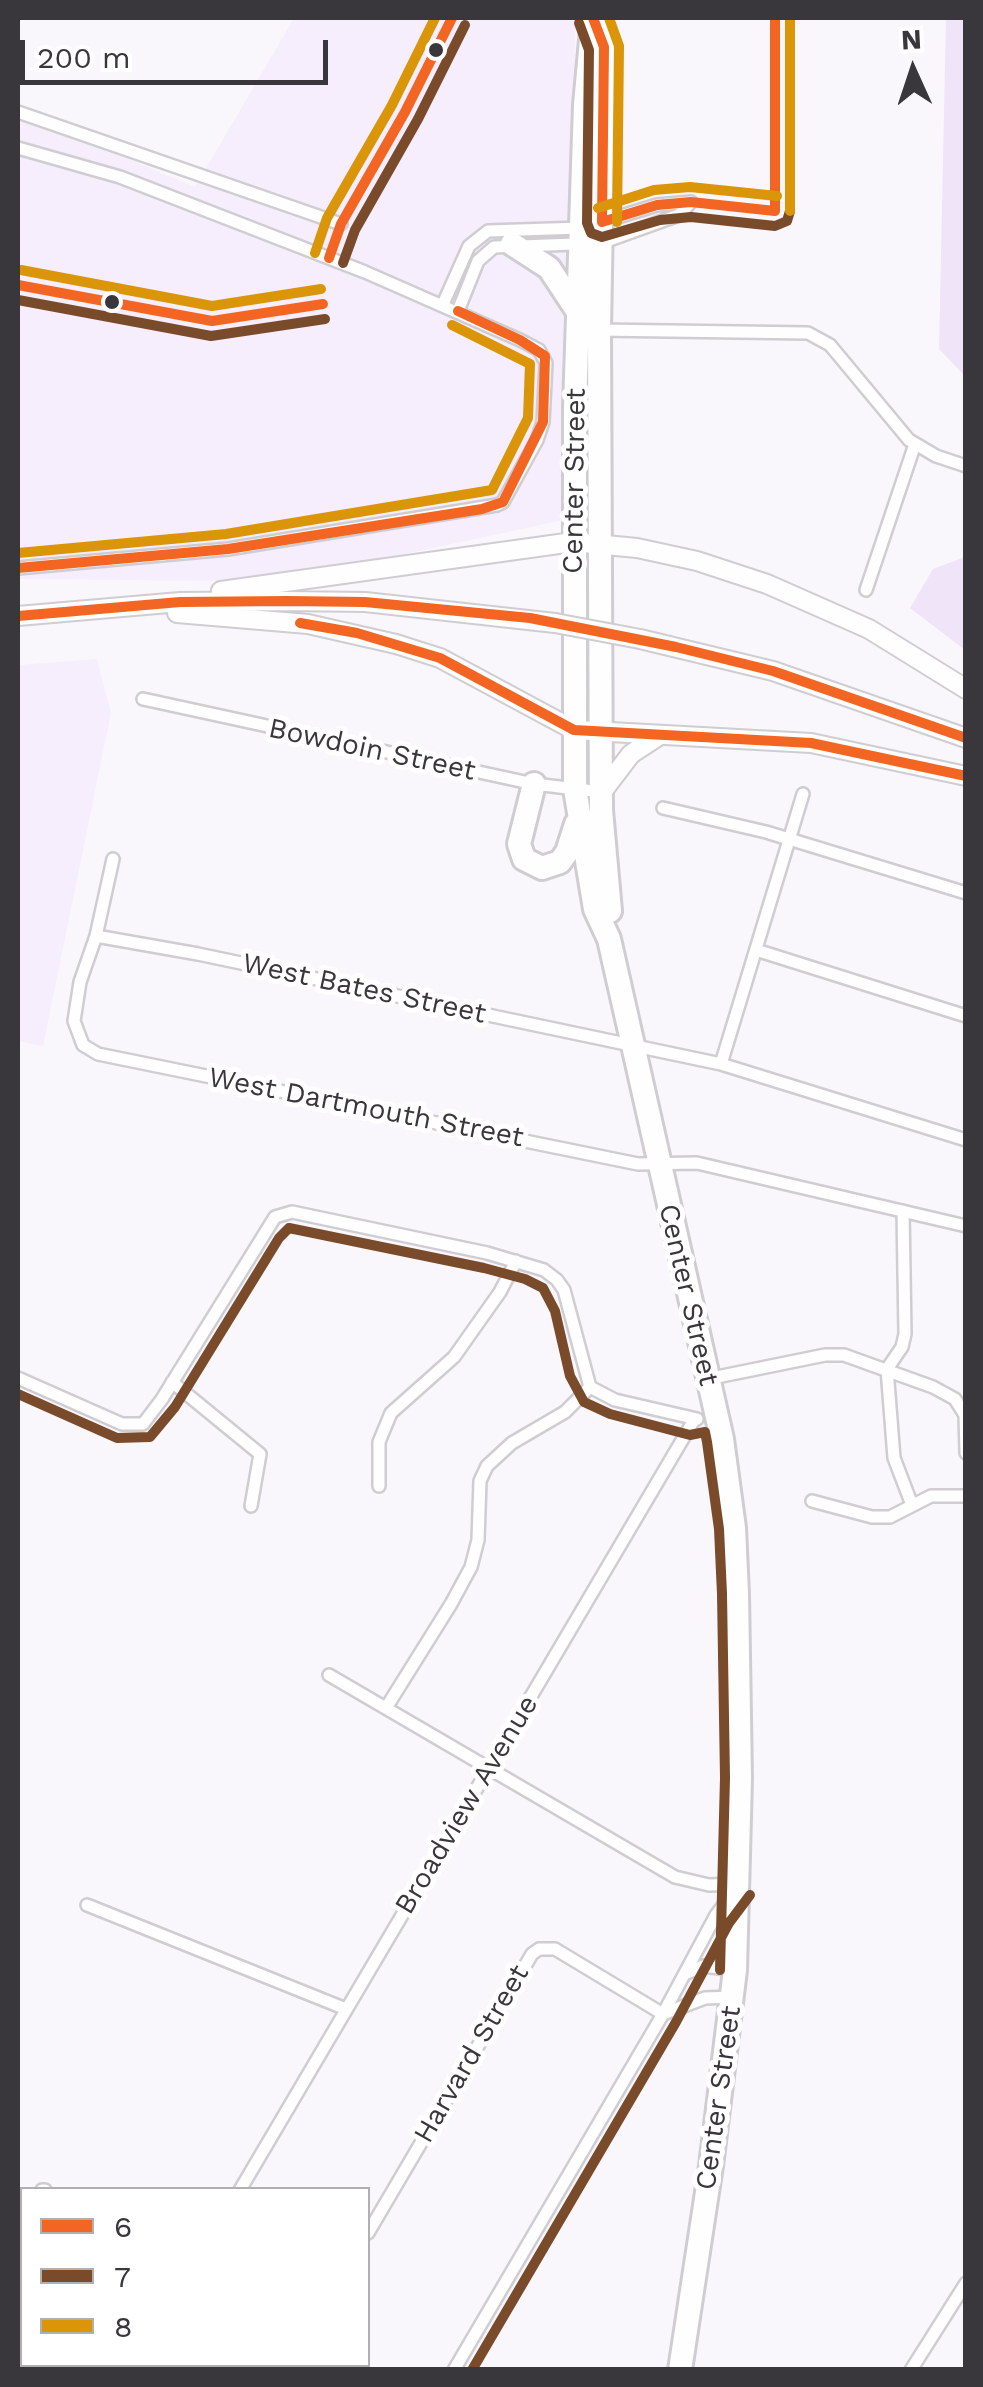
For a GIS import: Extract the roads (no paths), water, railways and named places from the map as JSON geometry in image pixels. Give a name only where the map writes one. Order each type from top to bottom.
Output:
[{"type":"highway","name":"Center Street","points":[[593,18],[587,70],[591,235],[600,330],[602,841],[610,908],[609,940]]},
{"type":"highway","name":"Center Street","points":[[591,235],[578,313],[573,542],[575,789],[595,909],[609,940],[707,1379],[704,1416],[722,1439],[734,1528],[737,1594],[740,1884],[736,1970],[682,2368]]},
{"type":"highway","points":[[512,244],[548,268],[578,313]]},
{"type":"highway","points":[[534,784],[519,844],[524,859],[532,866],[542,868],[560,862],[578,816]]},
{"type":"main road","points":[[600,512],[607,528],[637,548]]},
{"type":"main road","points":[[22,618],[573,542],[601,544],[637,548],[728,570],[830,610],[915,655],[966,688]]},
{"type":"main road","points":[[92,610],[195,602],[365,602],[555,623],[773,671],[966,738]]},
{"type":"main road","points":[[92,610],[260,618],[357,633],[440,658],[574,730],[811,743],[966,776]]},
{"type":"main road","points":[[602,792],[632,754],[660,735]]},
{"type":"street","points":[[18,112],[340,224]]},
{"type":"street","points":[[18,148],[120,177],[444,304],[520,340],[544,356],[543,422],[503,502],[482,509],[228,549],[18,568]]},
{"type":"street","points":[[444,304],[462,257],[478,236],[500,228],[591,235],[657,206],[691,202],[679,216],[591,235],[494,246],[482,256],[458,311]]},
{"type":"street","points":[[600,330],[808,333],[830,345],[914,444],[966,466]]},
{"type":"street","points":[[866,590],[914,444]]},
{"type":"street","name":"Bowdoin Street","points":[[143,699],[534,784],[602,792]]},
{"type":"street","points":[[721,1064],[802,794]]},
{"type":"street","points":[[663,808],[789,838],[966,893]]},
{"type":"street","points":[[96,936],[113,859]]},
{"type":"street","name":"West Dartmouth Street","points":[[96,936],[77,996],[74,1021],[80,1040],[98,1054],[638,1164],[697,1162],[966,1226]]},
{"type":"street","name":"West Bates Street","points":[[96,936],[721,1064],[966,1140]]},
{"type":"street","points":[[756,950],[966,1016]]},
{"type":"street","points":[[903,1211],[905,1334],[902,1347],[887,1369],[894,1458],[912,1506]]},
{"type":"street","points":[[18,1378],[94,1414],[137,1426],[154,1411],[266,1230],[279,1215],[300,1214],[516,1260],[544,1270],[559,1282],[570,1306],[590,1387],[615,1400],[704,1416]]},
{"type":"street","points":[[379,1486],[379,1442],[391,1413],[454,1357],[500,1292],[516,1260]]},
{"type":"street","points":[[707,1379],[825,1355],[844,1355],[955,1399],[965,1414],[966,1453]]},
{"type":"street","points":[[172,1382],[260,1454],[251,1506]]},
{"type":"street","points":[[386,1708],[471,1566],[478,1540],[480,1481],[487,1466],[512,1442],[564,1412],[590,1387]]},
{"type":"street","name":"Broadview Avenue","points":[[242,2187],[488,1768],[704,1416]]},
{"type":"street","points":[[812,1501],[890,1517],[931,1496],[966,1496]]},
{"type":"street","points":[[328,1675],[675,1877],[694,1884],[740,1884]]},
{"type":"street","points":[[454,2370],[663,2014],[716,1914],[740,1884]]},
{"type":"street","points":[[87,1905],[346,2009]]},
{"type":"street","name":"Harvard Street","points":[[370,2230],[532,1954],[539,1949],[554,1949],[663,2014]]},
{"type":"street","points":[[682,1977],[699,1967],[736,1970]]},
{"type":"street","points":[[663,2014],[705,1998],[733,1997]]},
{"type":"street","points":[[912,2370],[966,2283]]}]
